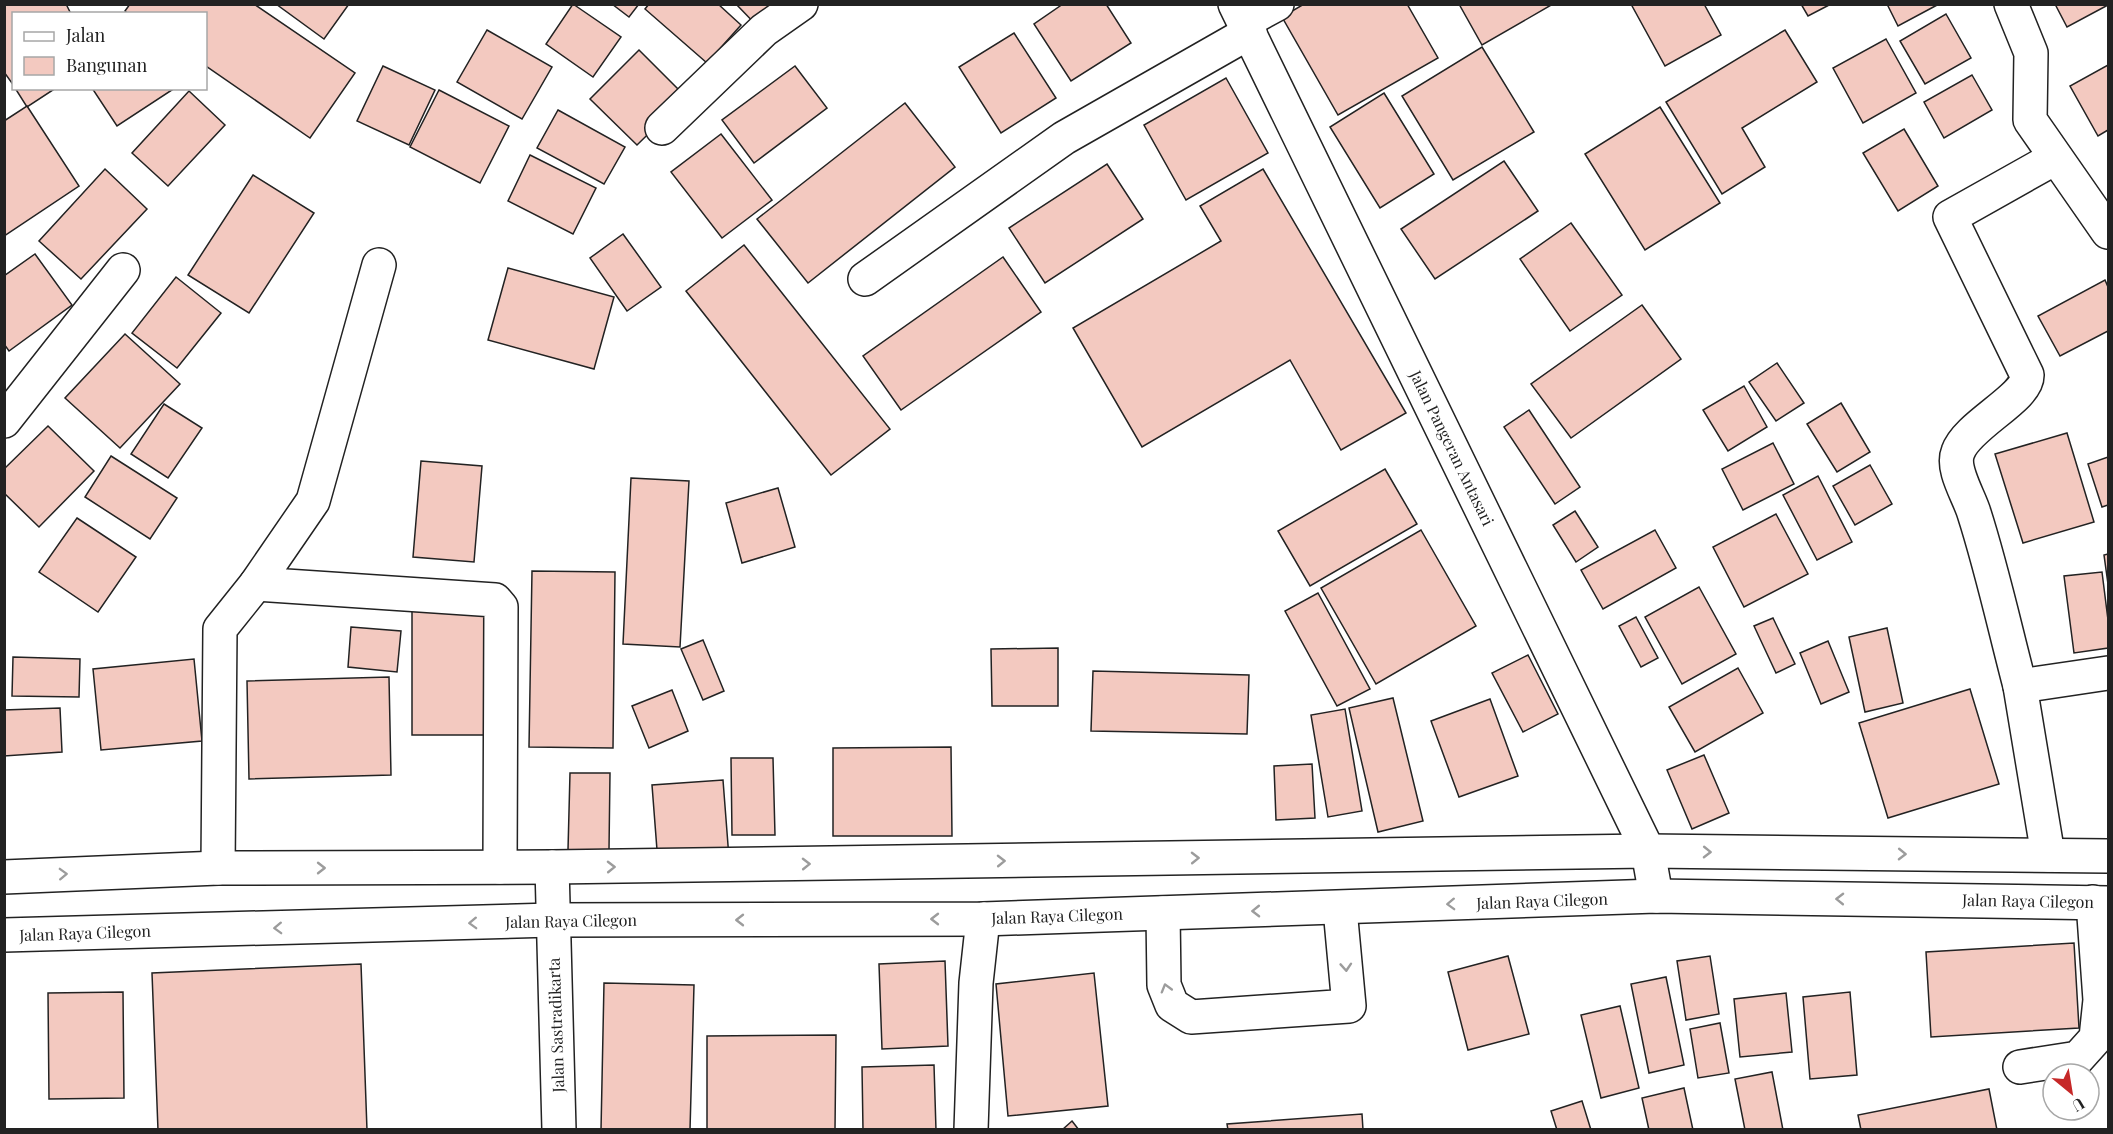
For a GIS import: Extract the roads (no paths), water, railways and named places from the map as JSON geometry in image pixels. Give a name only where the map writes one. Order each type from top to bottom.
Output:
[{"type":"main road","points":[[662,128],[764,30],[801,4]]},
{"type":"main road","points":[[866,279],[1064,138],[1243,20],[1277,4]]},
{"type":"main road","points":[[2011,4],[2031,53],[2030,120],[2055,159],[2109,232]]},
{"type":"main road","name":"Jalan Pangeran Antasari","points":[[1243,20],[1648,851],[1656,896]]},
{"type":"main road","points":[[2048,855],[2020,686],[1974,513],[1956,461],[1958,450],[1970,433],[2017,392],[2026,382],[2027,375],[1950,217],[2055,159]]},
{"type":"main road","points":[[218,868],[220,628],[256,584],[313,501],[379,265]]},
{"type":"main road","points":[[4,422],[123,270]]},
{"type":"main road","points":[[256,584],[495,600],[499,603],[501,607],[500,867]]},
{"type":"main road","points":[[2020,686],[2109,673]]},
{"type":"main road","points":[[4,877],[218,868],[552,867],[1648,851],[2109,856]]},
{"type":"main road","name":"Jalan Sastradikarta","points":[[552,867],[559,1130]]},
{"type":"main road","name":"Jalan Raya Cilegon","points":[[4,935],[552,920],[983,919],[1340,909],[1656,896],[2101,902]]},
{"type":"main road","points":[[2019,1066],[2078,1058],[2096,1038],[2100,1000],[2101,902]]},
{"type":"main road","points":[[1163,913],[1164,985],[1172,1005],[1191,1017],[1348,1006],[1340,909]]},
{"type":"main road","points":[[971,1130],[976,983],[983,919]]}]
